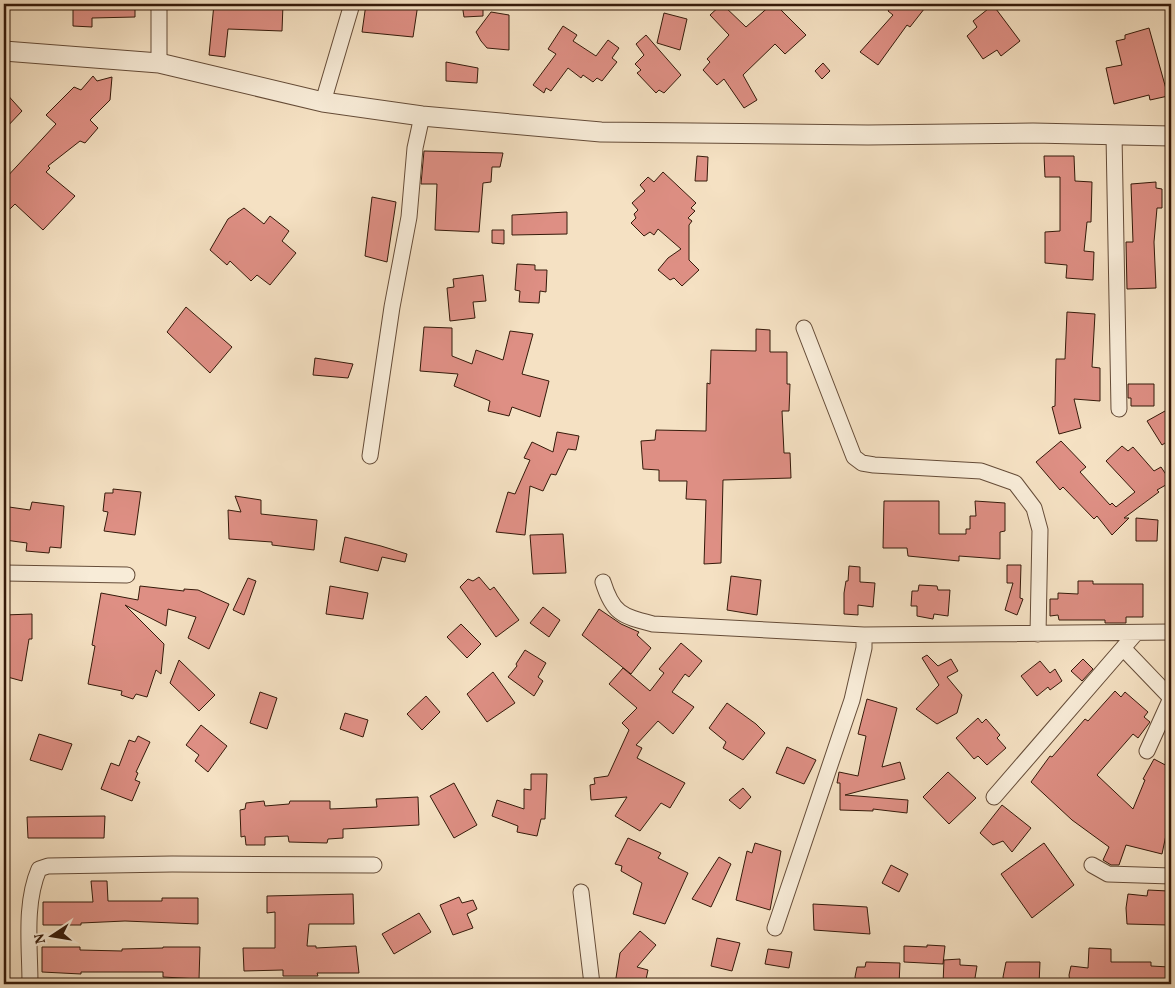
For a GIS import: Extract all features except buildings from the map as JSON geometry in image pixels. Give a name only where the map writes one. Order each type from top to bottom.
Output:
[{"type":"street","points":[[159,4],[159,63]]},
{"type":"street","points":[[323,102],[352,4]]},
{"type":"street","points":[[4,51],[159,63],[323,102],[422,116],[601,132],[1171,136]]},
{"type":"street","points":[[370,456],[392,307],[409,217],[415,148],[422,116]]},
{"type":"street","points":[[1114,135],[1118,408]]},
{"type":"street","points":[[804,328],[854,457],[862,463],[874,465],[981,471],[1015,483],[1026,496],[1034,508],[1040,530],[1038,634]]},
{"type":"street","points":[[4,573],[127,575]]},
{"type":"street","points":[[603,582],[613,606],[623,615],[653,624],[864,635],[1171,632]]},
{"type":"street","points":[[994,796],[1136,632]]},
{"type":"street","points":[[776,928],[852,700],[863,657],[864,635]]},
{"type":"street","points":[[1123,648],[1171,698],[1147,751]]},
{"type":"street","points":[[30,984],[30,912],[34,881],[39,869],[48,866],[172,864],[374,865]]},
{"type":"street","points":[[1092,865],[1108,874],[1171,876]]},
{"type":"street","points":[[581,892],[592,984]]}]
